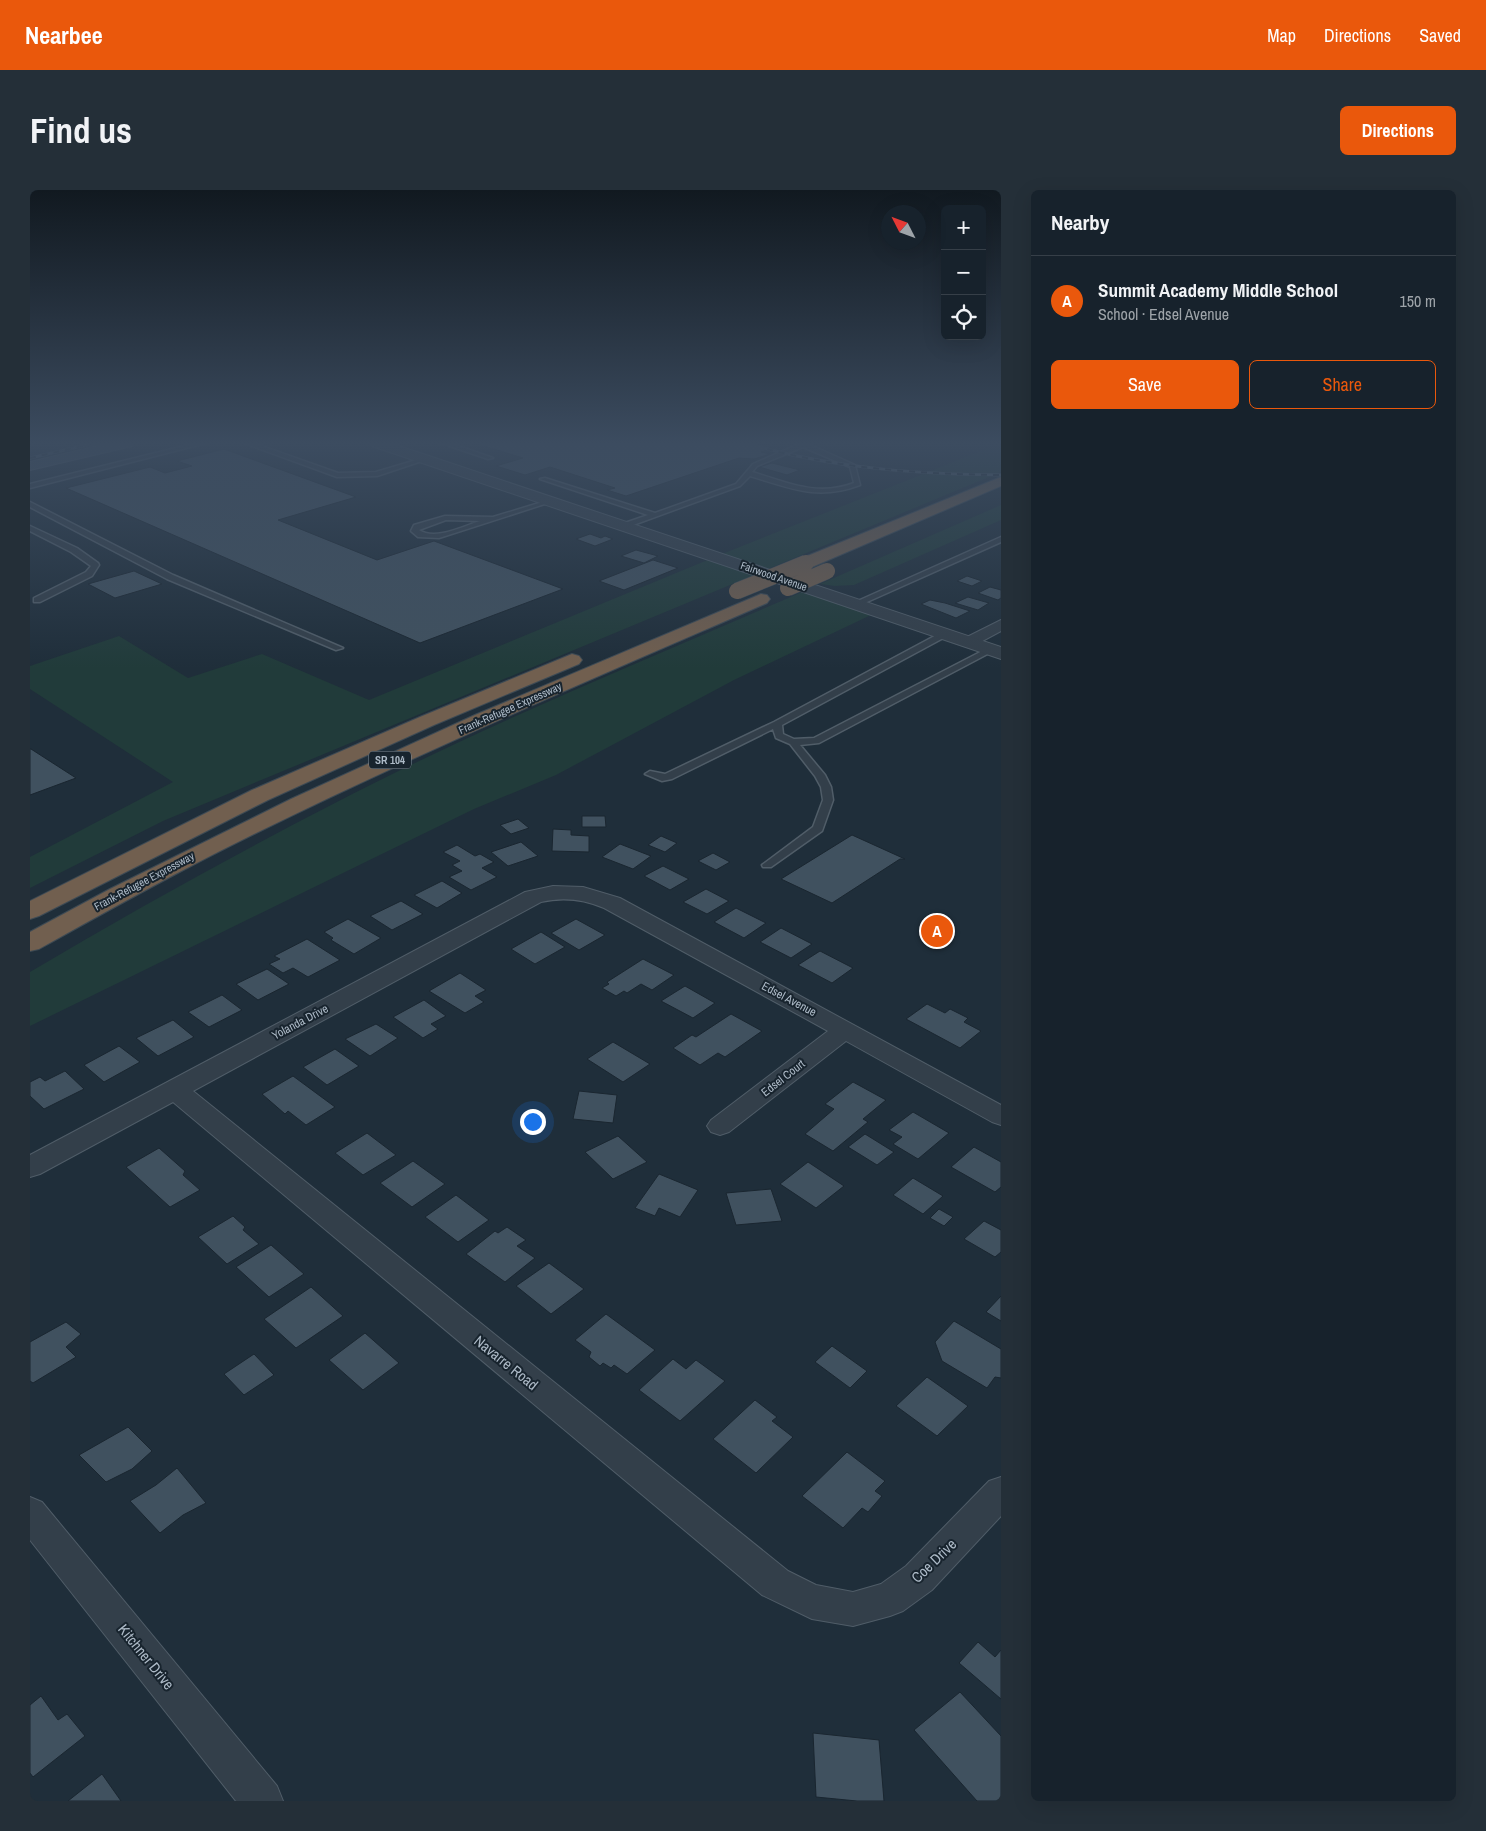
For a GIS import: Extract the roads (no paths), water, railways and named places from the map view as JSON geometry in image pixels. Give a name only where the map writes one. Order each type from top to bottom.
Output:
[{"type":"highway","name":"Frank-Refugee Expressway","points":[[30,911],[260,795],[427,722],[912,518]]},
{"type":"highway","name":"Frank-Refugee Expressway","points":[[30,945],[56,928],[158,872],[356,775],[950,518]]},
{"type":"street","name":"Fairwood Avenue","points":[[602,518],[996,651]]},
{"type":"street","points":[[969,642],[1001,625]]},
{"type":"street","name":"Yolanda Drive","points":[[30,1167],[533,897],[552,892],[574,892]]},
{"type":"street","name":"Edsel Avenue","points":[[574,892],[595,895],[612,903],[1001,1116]]},
{"type":"street","name":"Edsel Court","points":[[720,1126],[845,1030]]},
{"type":"street","name":"Navarre Road","points":[[174,1089],[775,1583],[812,1602],[853,1609]]},
{"type":"street","name":"Coe Drive","points":[[853,1609],[890,1599],[919,1578],[1001,1492]]},
{"type":"street","name":"Kitchner Drive","points":[[30,1513],[262,1801]]},
{"type":"lane","points":[[57,518],[170,577],[339,648]]},
{"type":"lane","points":[[444,518],[417,527],[415,532],[421,535],[439,536],[496,519]]},
{"type":"lane","points":[[454,518],[496,519]]},
{"type":"lane","points":[[625,526],[646,518]]},
{"type":"lane","points":[[30,528],[74,550],[95,565],[89,574],[37,600]]},
{"type":"lane","points":[[855,604],[1001,538]]},
{"type":"lane","points":[[650,774],[662,778],[668,777],[777,724],[944,634]]},
{"type":"lane","points":[[777,724],[779,736],[793,742],[816,741],[996,651]]},
{"type":"lane","points":[[767,865],[818,829],[828,800],[826,786],[820,774],[793,742]]},
{"type":"place","name":"Summit Academy Middle School","points":[[937,931]]}]
